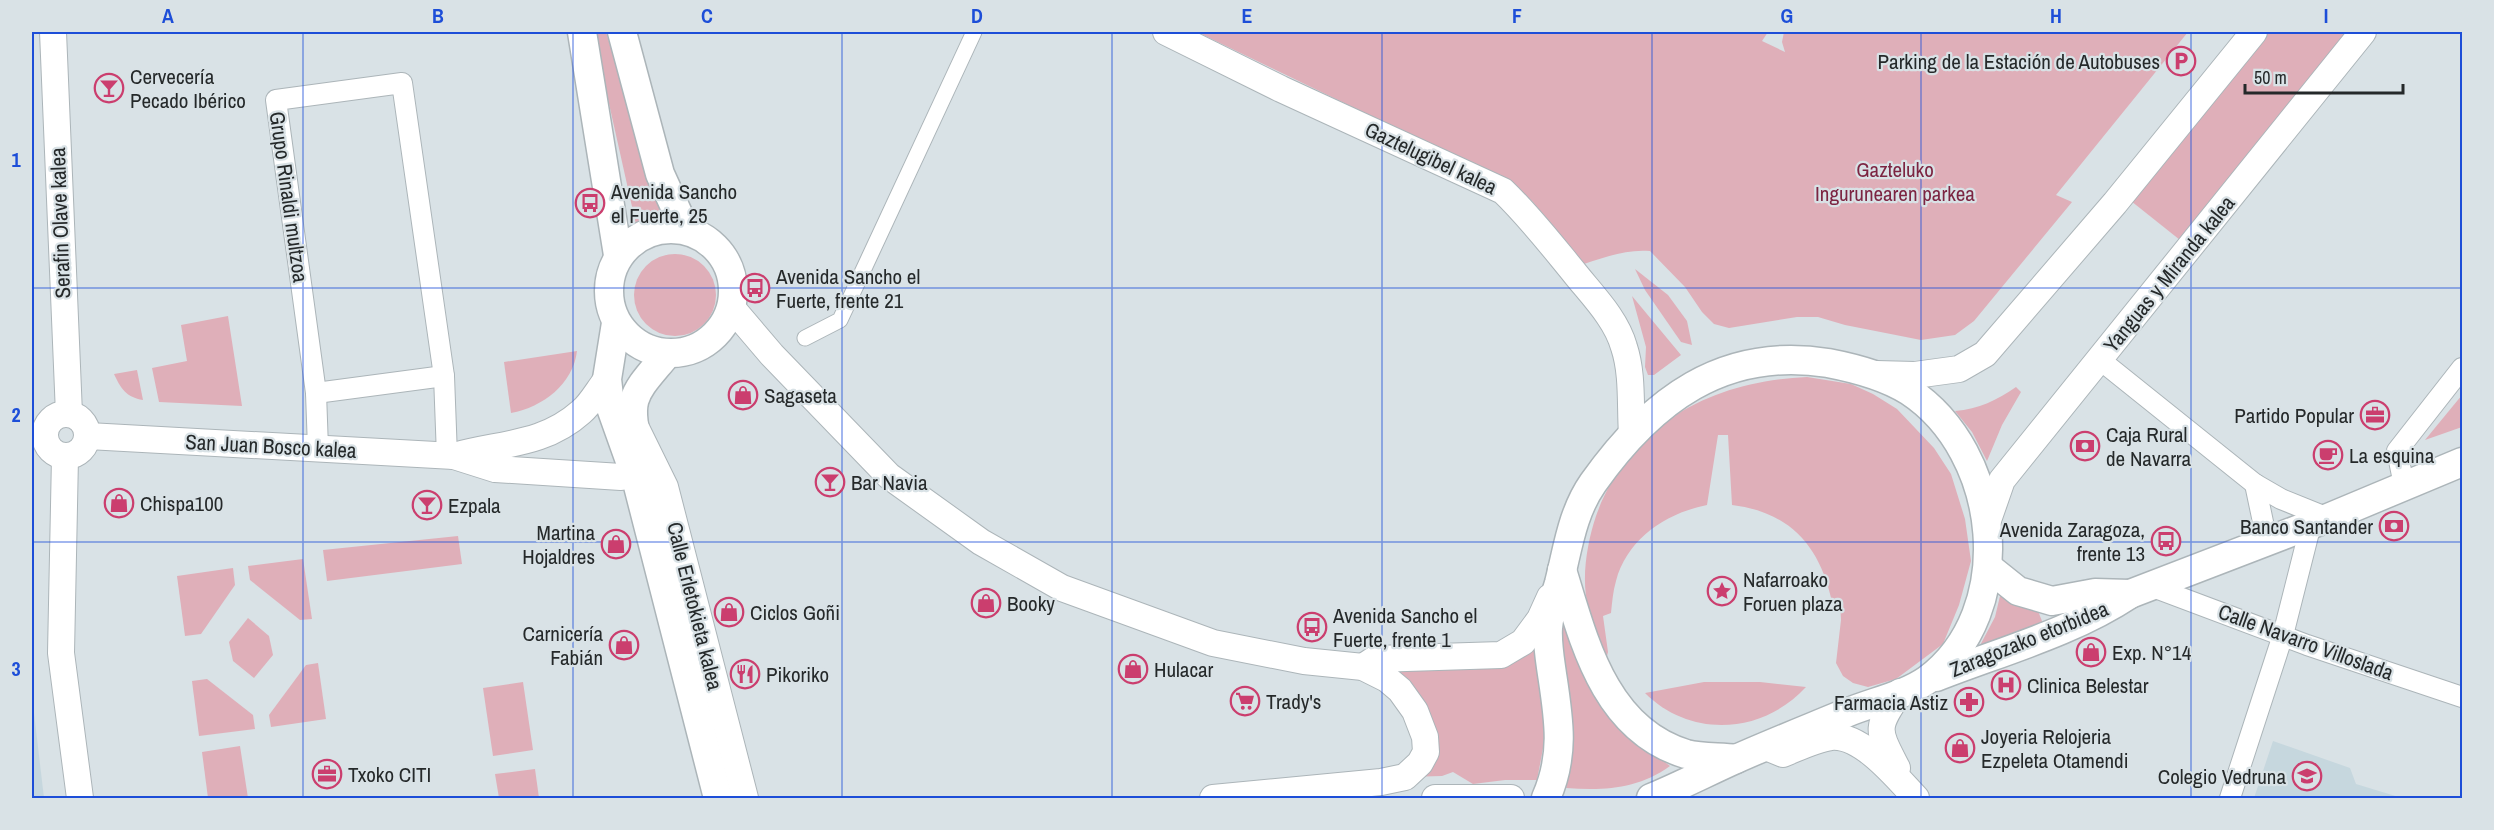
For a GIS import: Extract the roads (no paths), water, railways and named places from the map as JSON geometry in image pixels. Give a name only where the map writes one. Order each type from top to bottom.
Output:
[{"type":"main road","points":[[582,32],[618,255]]},
{"type":"main road","points":[[622,32],[660,174],[685,230]]},
{"type":"main road","points":[[663,228],[685,230],[712,243],[730,270],[734,286],[732,308],[716,336],[694,350],[667,354],[640,346],[630,339],[616,323],[611,310],[608,289],[610,275],[618,255],[632,242],[651,231],[663,228]]},
{"type":"main road","name":"Calle Erletokieta kalea","points":[[616,323],[607,379],[610,405],[623,420],[729,798]]},
{"type":"main road","name":"Calle Erletokieta kalea","points":[[667,354],[635,392],[623,420],[718,798]]},
{"type":"main road","points":[[1546,798],[1553,783],[1559,756],[1560,727],[1548,628],[1571,528],[1591,485],[1632,434],[1675,396],[1700,381],[1727,370],[1756,363],[1784,360],[1814,361],[1870,374],[1908,390],[1944,423],[1970,465],[1987,524],[1988,567],[1979,610],[1960,648],[1926,681],[1736,759],[1651,798]]},
{"type":"main road","name":"Zaragozako etorbidea","points":[[1926,681],[2058,632],[2106,610],[2140,590],[2320,521],[2463,462]]},
{"type":"main road","name":"Zaragozako etorbidea","points":[[1988,567],[2018,591],[2052,601],[2096,593],[2140,590]]},
{"type":"main road","points":[[1562,570],[1596,673],[1630,718],[1666,745],[1687,754],[1736,759]]},
{"type":"street","name":"Serafin Olave kalea","points":[[53,32],[69,414]]},
{"type":"street","points":[[806,338],[840,320],[974,32]]},
{"type":"street","name":"Gaztelugibel kalea","points":[[1166,32],[1281,89],[1503,191],[1530,217],[1599,303],[1616,328],[1624,347],[1629,377],[1632,434]]},
{"type":"street","points":[[1870,374],[1915,375],[1959,369],[1985,354],[2115,203],[2254,32]]},
{"type":"street","name":"Yanguas y Miranda kalea","points":[[1987,524],[2002,480],[2363,32]]},
{"type":"street","name":"Grupo Rinaldi multzoa","points":[[318,448],[316,393],[276,100],[402,83],[444,376],[450,456]]},
{"type":"street","points":[[732,308],[772,355],[889,476],[991,548],[1062,588],[1213,644],[1304,661],[1363,667],[1387,679],[1400,690],[1414,711],[1425,737],[1426,752],[1420,763],[1405,777],[1381,782],[1213,798]]},
{"type":"street","points":[[2100,359],[2255,484],[2320,521],[2303,562],[2283,635],[2230,798]]},
{"type":"street","points":[[2404,485],[2397,451],[2463,368]]},
{"type":"street","points":[[316,393],[444,376]]},
{"type":"street","name":"San Juan Bosco kalea","points":[[450,456],[481,448],[525,442],[556,429],[582,412],[607,379]]},
{"type":"street","points":[[69,414],[78,417],[85,425],[88,436],[84,447],[76,455],[65,457],[56,454],[48,447],[45,438],[38,430],[59,415],[69,414]]},
{"type":"street","name":"Calle Erletokieta kalea","points":[[623,420],[621,477],[705,798]]},
{"type":"street","name":"Calle Erletokieta kalea","points":[[623,420],[665,487],[745,798]]},
{"type":"street","name":"San Juan Bosco kalea","points":[[88,436],[450,456],[495,469],[621,477]]},
{"type":"street","points":[[65,457],[61,653],[80,798]]},
{"type":"street","points":[[2255,484],[2267,541]]},
{"type":"street","points":[[1363,667],[1375,659],[1501,655],[1523,642],[1540,619],[1562,570]]},
{"type":"street","name":"Calle Navarro Villoslada","points":[[2140,590],[2283,635],[2463,697]]},
{"type":"street","points":[[1900,692],[1882,719],[1882,739],[1911,793]]},
{"type":"street","points":[[1766,747],[1783,754],[1834,737],[1853,741],[1870,752],[1911,793]]},
{"type":"street","points":[[1452,798],[1511,798]]},
{"type":"place","name":"Parking de la Estación de Autobuses","points":[[2181,61]]},
{"type":"place","name":"Cervecería Pecado Ibérico","points":[[109,88]]},
{"type":"place","name":"Avenida Sancho el Fuerte, 25","points":[[590,203]]},
{"type":"place","name":"Avenida Sancho el Fuerte, frente 21","points":[[755,288]]},
{"type":"place","name":"Sagaseta","points":[[743,395]]},
{"type":"place","name":"Partido Popular","points":[[2375,415]]},
{"type":"place","name":"Caja Rural de Navarra","points":[[2085,446]]},
{"type":"place","name":"La esquina","points":[[2328,455]]},
{"type":"place","name":"Bar Navia","points":[[830,482]]},
{"type":"place","name":"Chispa100","points":[[119,503]]},
{"type":"place","name":"Ezpala","points":[[427,505]]},
{"type":"place","name":"Banco Santander","points":[[2394,526]]},
{"type":"place","name":"Avenida Zaragoza, frente 13","points":[[2166,541]]},
{"type":"place","name":"Martina Hojaldres","points":[[616,544]]},
{"type":"place","name":"Nafarroako Foruen plaza","points":[[1722,591]]},
{"type":"place","name":"Booky","points":[[986,603]]},
{"type":"place","name":"Ciclos Goñi","points":[[729,612]]},
{"type":"place","name":"Avenida Sancho el Fuerte, frente 1","points":[[1312,627]]},
{"type":"place","name":"Carnicería Fabián","points":[[624,645]]},
{"type":"place","name":"Exp. N°14","points":[[2091,652]]},
{"type":"place","name":"Hulacar","points":[[1133,669]]},
{"type":"place","name":"Pikoriko","points":[[745,674]]},
{"type":"place","name":"Clinica Belestar","points":[[2006,685]]},
{"type":"place","name":"Trady's","points":[[1245,701]]},
{"type":"place","name":"Farmacia Astiz","points":[[1969,702]]},
{"type":"place","name":"Joyeria Relojeria Ezpeleta Otamendi","points":[[1960,748]]},
{"type":"place","name":"Txoko CITI","points":[[327,774]]},
{"type":"place","name":"Colegio Vedruna","points":[[2307,776]]},
{"type":"park label","name":"Gazteluko Ingurunearen parkea","points":[[1895,181]]}]
